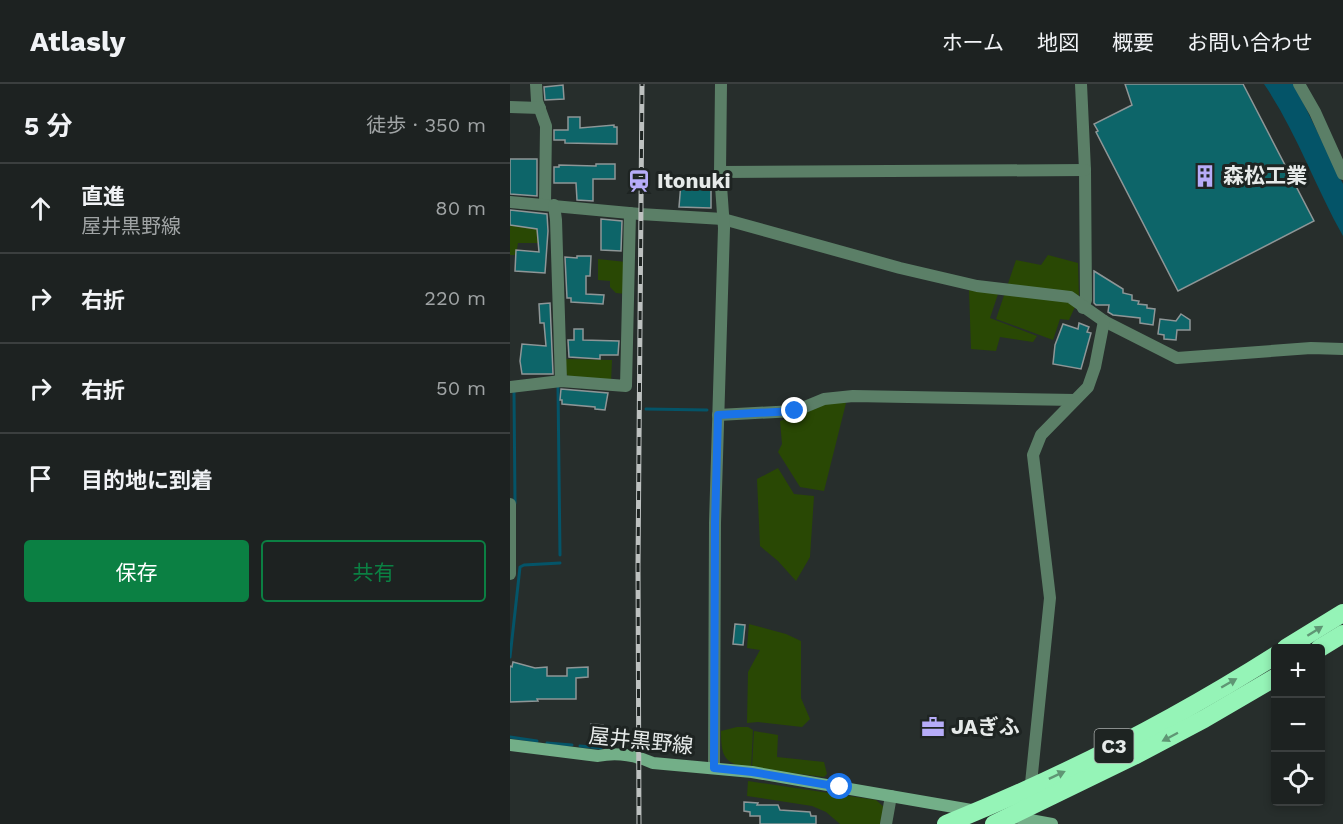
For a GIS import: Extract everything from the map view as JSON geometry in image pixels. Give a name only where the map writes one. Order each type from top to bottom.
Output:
[{"type":"highway","points":[[1293,644],[1343,613]]},
{"type":"highway","points":[[1325,645],[1343,634]]},
{"type":"highway","name":"C3","points":[[946,824],[1072,768],[1161,722],[1271,657]]},
{"type":"highway","name":"C3","points":[[994,824],[1134,756],[1204,719],[1271,679]]},
{"type":"main road","name":"屋井黒野線","points":[[510,745],[598,756],[610,753],[620,754],[639,757],[653,763],[752,772],[1052,824]]},
{"type":"street","points":[[536,84],[546,126],[549,205],[556,220],[561,381]]},
{"type":"street","points":[[714,768],[715,535],[723,219],[720,172],[721,84]]},
{"type":"street","points":[[1081,84],[1086,300],[1083,308]]},
{"type":"street","points":[[1299,84],[1343,172]]},
{"type":"street","points":[[510,106],[540,108]]},
{"type":"street","points":[[720,172],[1084,170]]},
{"type":"street","points":[[510,202],[723,219],[900,268],[977,286],[1070,297],[1104,321],[1177,358],[1311,348],[1343,350]]},
{"type":"street","points":[[510,387],[561,381],[626,386],[630,213]]},
{"type":"street","points":[[1027,819],[1050,598],[1034,455],[1041,435],[1088,387],[1097,360],[1104,321]]},
{"type":"street","points":[[718,415],[795,411],[824,399],[853,396],[1075,400]]},
{"type":"street","points":[[510,504],[510,574]]},
{"type":"street","points":[[886,824],[891,796]]},
{"type":"green space","points":[[510,223],[539,223],[541,243],[518,243],[516,255],[510,255]]},
{"type":"green space","points":[[1048,255],[1078,263],[1079,298],[1069,320],[1060,319],[1053,340],[996,319],[1016,260],[1041,265]]},
{"type":"green space","points":[[598,259],[626,262],[626,294],[616,293],[610,287],[610,281],[598,280]]},
{"type":"green space","points":[[969,290],[998,294],[990,318],[1037,336],[1033,342],[1000,337],[996,351],[971,349]]},
{"type":"green space","points":[[565,359],[612,360],[611,382],[570,378],[565,372]]},
{"type":"green space","points":[[825,403],[846,403],[824,491],[800,487],[778,452],[782,444],[780,421]]},
{"type":"green space","points":[[778,468],[794,494],[814,496],[810,557],[796,581],[760,546],[757,479]]},
{"type":"green space","points":[[749,624],[786,634],[801,641],[801,698],[810,719],[802,727],[747,723],[748,672],[760,650],[747,648]]},
{"type":"green space","points":[[748,727],[753,730],[751,768],[735,764],[723,753],[721,731]]},
{"type":"green space","points":[[754,731],[778,735],[777,757],[824,762],[827,774],[824,777],[752,768]]},
{"type":"green space","points":[[748,781],[876,800],[884,807],[880,824],[840,824],[826,812],[812,806],[747,796]]},
{"type":"water","points":[[1264,84],[1294,84],[1343,184],[1343,236],[1296,140]]},
{"type":"building","name":"森松工業","points":[[1125,84],[1243,84],[1314,221],[1178,291],[1096,132],[1098,131],[1094,124],[1132,105]]},
{"type":"building","points":[[563,85],[564,99],[545,100],[544,87]]},
{"type":"building","points":[[568,117],[580,117],[580,128],[614,125],[617,127],[617,144],[565,143],[565,140],[554,140],[554,130],[568,130]]},
{"type":"building","points":[[510,159],[537,159],[537,196],[510,194]]},
{"type":"building","points":[[596,164],[615,164],[615,179],[593,179],[593,201],[577,200],[576,183],[554,183],[554,167],[559,167],[559,165],[596,166]]},
{"type":"building","points":[[681,183],[711,185],[711,208],[679,207]]},
{"type":"building","points":[[510,210],[547,214],[545,273],[515,271],[516,250],[539,252],[537,229],[510,225]]},
{"type":"building","points":[[601,219],[622,221],[621,251],[601,250]]},
{"type":"building","points":[[577,256],[591,256],[590,276],[586,276],[586,294],[604,295],[603,304],[571,302],[571,298],[567,298],[565,257],[577,258]]},
{"type":"building","points":[[1094,271],[1123,289],[1123,293],[1132,295],[1132,300],[1139,301],[1138,304],[1155,309],[1153,325],[1140,323],[1140,318],[1113,315],[1108,312],[1109,305],[1096,305],[1094,303]]},
{"type":"building","points":[[550,303],[553,374],[522,374],[520,361],[522,344],[546,346],[544,323],[540,323],[539,304]]},
{"type":"building","points":[[1181,314],[1190,320],[1190,330],[1177,330],[1176,340],[1164,339],[1164,335],[1158,334],[1160,319],[1176,321]]},
{"type":"building","points":[[1079,323],[1089,327],[1087,332],[1091,333],[1081,369],[1053,364],[1055,345],[1063,324],[1078,329]]},
{"type":"building","points":[[574,329],[583,329],[583,340],[619,341],[618,355],[600,355],[600,359],[569,357],[568,340],[574,340]]},
{"type":"building","points":[[561,389],[608,393],[605,410],[562,404]]},
{"type":"building","points":[[735,624],[745,625],[743,645],[733,644]]},
{"type":"building","points":[[513,662],[535,668],[547,667],[547,676],[567,676],[567,668],[588,667],[588,677],[576,678],[576,699],[510,702],[510,666],[512,667]]},
{"type":"building","points":[[591,724],[603,725],[601,746],[590,745]]},
{"type":"building","points":[[744,802],[758,803],[757,805],[778,805],[780,810],[810,812],[811,816],[816,816],[816,824],[760,824],[760,816],[750,816],[750,812],[744,811]]},
{"type":"waterway","points":[[558,388],[560,555]]},
{"type":"waterway","points":[[514,391],[515,503]]},
{"type":"waterway","points":[[646,409],[707,410]]},
{"type":"waterway","points":[[510,657],[520,567],[560,563]]},
{"type":"waterway","points":[[510,737],[537,741]]},
{"type":"waterway","points":[[547,743],[572,745]]},
{"type":"waterway","points":[[580,746],[601,748]]},
{"type":"railway","points":[[639,824],[638,567],[642,84]]},
{"type":"place","name":"森松工業","points":[[1205,176]]},
{"type":"place","name":"Itonuki","points":[[639,181]]},
{"type":"place","name":"JAぎふ","points":[[933,727]]},
{"type":"route","points":[[795,411],[718,415],[714,768],[840,787]]}]
